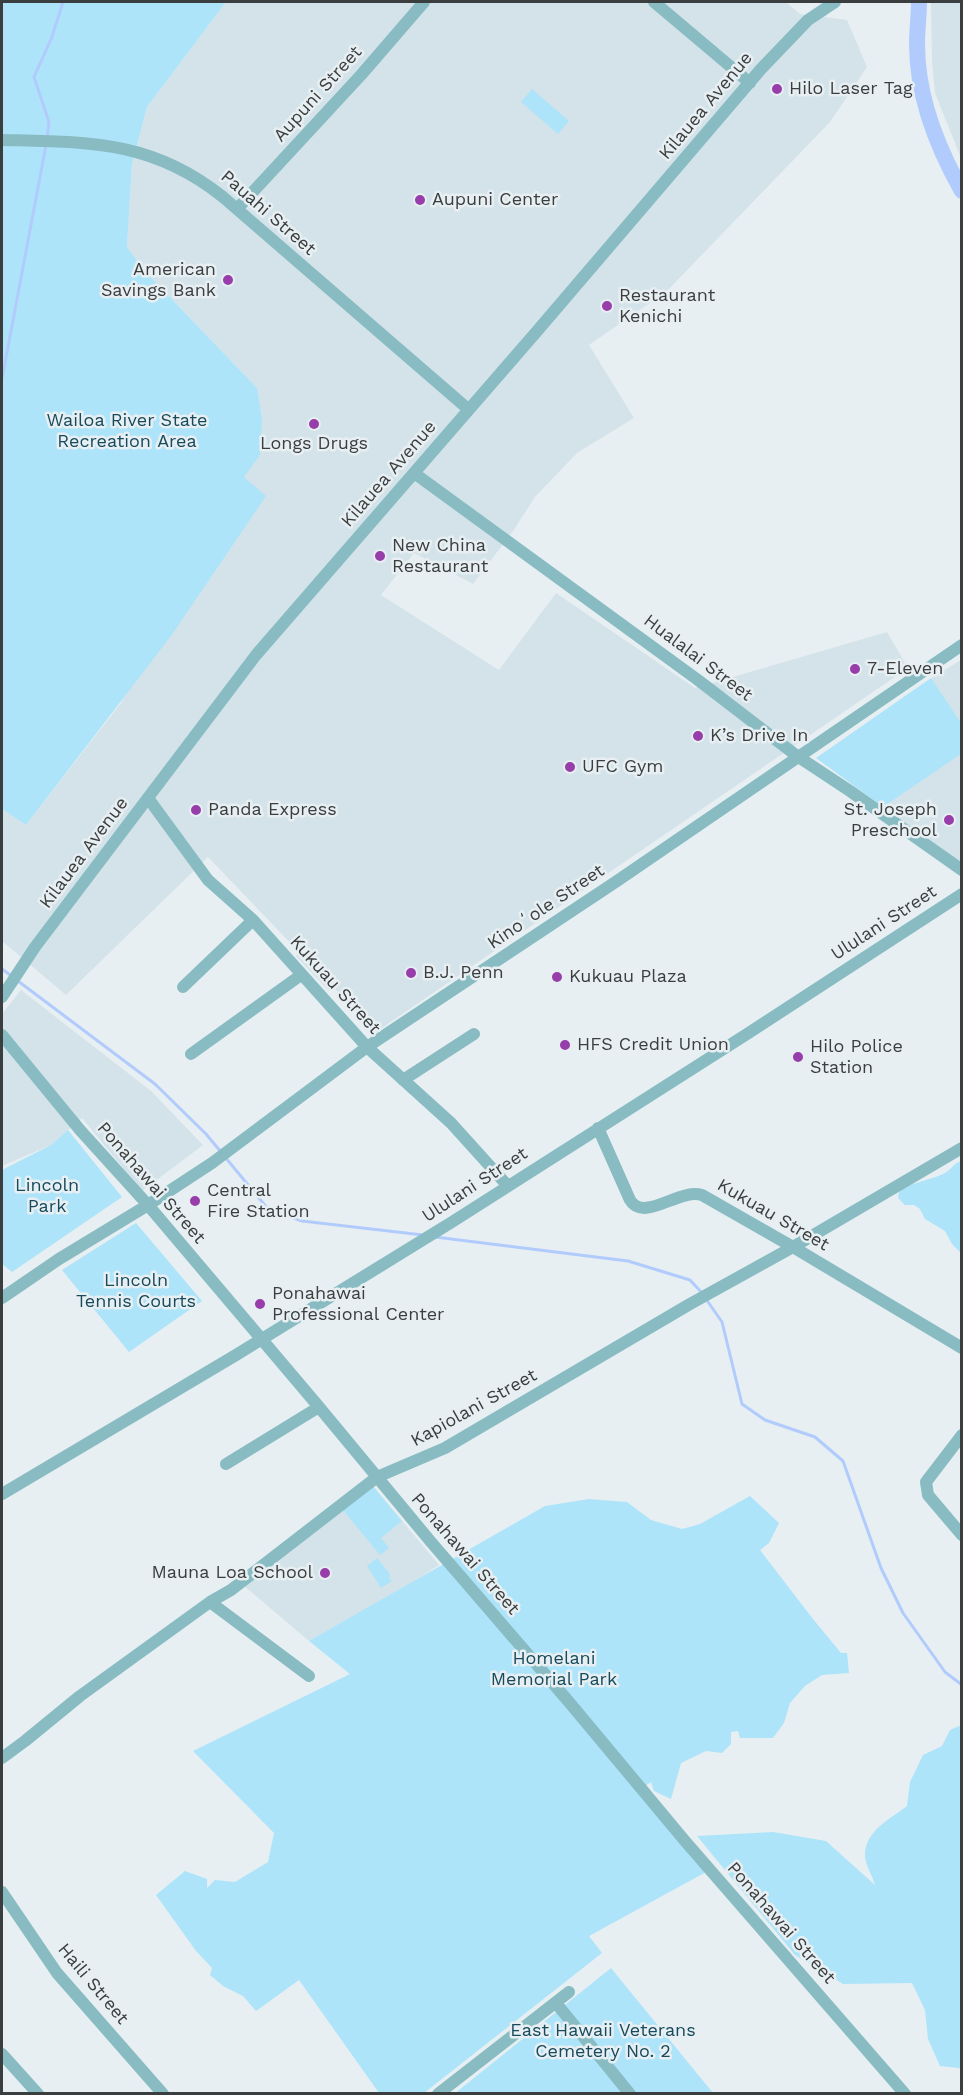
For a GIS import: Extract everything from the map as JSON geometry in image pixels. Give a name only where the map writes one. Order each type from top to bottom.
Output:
[{"type":"street","name":"Aupuni Street","points":[[237,208],[361,75],[424,2]]},
{"type":"street","points":[[654,2],[750,83]]},
{"type":"street","name":"Kilauea Avenue","points":[[4,993],[35,947],[248,664],[750,83],[808,20],[835,2]]},
{"type":"street","name":"Pauahi Street","points":[[2,140],[110,145],[156,157],[180,167],[200,179],[237,208],[468,409]]},
{"type":"street","name":"Hualalai Street","points":[[414,473],[698,680],[797,756],[850,790],[962,870]]},
{"type":"street","name":"Kinoʻole Street","points":[[2,1298],[212,1162],[367,1047],[622,878],[962,645]]},
{"type":"street","name":"Kukuau Street","points":[[148,798],[208,880],[253,920],[367,1047],[451,1123],[507,1185]]},
{"type":"street","name":"Ululani Street","points":[[2,1494],[261,1340],[452,1222],[962,894]]},
{"type":"street","points":[[183,987],[253,920]]},
{"type":"street","points":[[191,1053],[301,975]]},
{"type":"street","points":[[403,1080],[474,1034]]},
{"type":"street","name":"Ponahawai Street","points":[[2,1035],[80,1130],[148,1205],[685,1841],[905,2094]]},
{"type":"street","name":"Kukuau Street","points":[[598,1128],[630,1200],[635,1206],[646,1209],[685,1194],[698,1193],[962,1348]]},
{"type":"street","name":"Kapiolani Street","points":[[2,1758],[80,1696],[210,1602],[231,1590],[377,1477],[445,1448],[962,1148]]},
{"type":"street","points":[[226,1464],[319,1407]]},
{"type":"street","points":[[962,1435],[926,1482],[928,1495],[962,1535]]},
{"type":"street","points":[[210,1602],[309,1676]]},
{"type":"street","name":"Haili Street","points":[[2,1892],[57,1973],[163,2094]]},
{"type":"street","points":[[438,2094],[569,1992]]},
{"type":"street","points":[[556,2003],[630,2094]]},
{"type":"street","points":[[2,2054],[38,2094]]},
{"type":"shaded area","points":[[226,2],[786,2],[800,14],[847,20],[867,67],[830,122],[667,291],[589,345],[634,418],[577,453],[535,497],[513,531],[473,584],[414,553],[381,595],[499,670],[556,593],[695,688],[887,632],[908,668],[376,1032],[333,987],[329,991],[296,956],[299,952],[208,857],[66,995],[2,941],[2,809],[26,825],[121,703],[244,477],[257,388],[143,269],[127,247],[132,164],[147,107]]},
{"type":"shaded area","points":[[931,2],[961,2],[961,158],[935,93]]},
{"type":"shaded area","points":[[961,660],[961,862],[883,806],[931,678]]},
{"type":"shaded area","points":[[21,990],[151,1091],[203,1145],[142,1191],[82,1118],[51,1145],[2,1166],[2,1014]]},
{"type":"shaded area","name":"Mauna Loa School","points":[[372,1485],[439,1565],[402,1589],[309,1641],[243,1585]]},
{"type":"green space","name":"Wailoa River State Recreation Area","points":[[2,2],[226,2],[147,107],[132,164],[127,247],[143,269],[257,388],[262,420],[260,455],[244,477],[266,496],[171,636],[26,825],[2,809]]},
{"type":"green space","points":[[532,89],[569,121],[558,134],[521,102]]},
{"type":"green space","points":[[931,678],[961,723],[961,754],[883,807],[816,758]]},
{"type":"green space","name":"Lincoln Park","points":[[68,1130],[122,1197],[12,1272],[2,1264],[2,1170],[51,1145]]},
{"type":"green space","points":[[961,1161],[961,1253],[952,1244],[945,1231],[925,1219],[920,1209],[914,1205],[905,1205],[898,1198],[899,1192],[904,1189],[945,1173]]},
{"type":"green space","name":"Lincoln Tennis Courts","points":[[136,1223],[202,1301],[129,1352],[62,1270]]},
{"type":"green space","points":[[372,1485],[402,1521],[381,1538],[389,1548],[380,1555],[342,1509]]},
{"type":"green space","name":"Homelani Memorial Park","points":[[750,1496],[779,1523],[769,1543],[760,1550],[841,1653],[847,1653],[849,1673],[822,1675],[805,1686],[790,1703],[784,1723],[773,1738],[740,1738],[738,1731],[731,1732],[731,1744],[722,1753],[706,1751],[681,1763],[671,1799],[654,1791],[651,1782],[637,1792],[708,1871],[589,1936],[602,1953],[424,2093],[379,2093],[299,1980],[256,2011],[243,1996],[223,1986],[210,1975],[212,1968],[196,1951],[156,1895],[185,1871],[207,1879],[207,1888],[215,1880],[235,1882],[268,1862],[274,1833],[193,1751],[350,1674],[309,1641],[545,1506],[589,1499],[627,1502],[651,1520],[682,1529],[700,1524]]},
{"type":"green space","points":[[377,1558],[390,1574],[389,1578],[392,1581],[381,1588],[367,1566]]},
{"type":"green space","points":[[962,1727],[961,2070],[940,2066],[928,2039],[925,2010],[912,1983],[843,1984],[795,1955],[697,1836],[773,1832],[826,1841],[875,1885],[865,1857],[869,1840],[879,1827],[907,1806],[910,1782],[923,1755],[942,1746],[950,1730]]},
{"type":"green space","name":"East Hawaii Veterans Cemetery No. 2","points":[[611,1968],[713,2093],[454,2094]]},
{"type":"waterway","points":[[47,139],[49,122],[34,77],[52,37],[63,2]]},
{"type":"waterway","points":[[919,2],[918,63],[925,101],[944,157],[962,191]]},
{"type":"waterway","points":[[2,379],[46,145]]},
{"type":"waterway","points":[[2,969],[13,977]]},
{"type":"waterway","points":[[18,981],[155,1084],[221,1152]]},
{"type":"waterway","points":[[225,1157],[268,1209],[302,1221],[423,1235]]},
{"type":"waterway","points":[[435,1237],[628,1261],[690,1280],[703,1294]]},
{"type":"waterway","points":[[706,1299],[722,1322],[742,1404],[765,1420],[815,1437],[843,1461],[881,1568],[903,1613],[945,1672],[962,1685]]},
{"type":"place","name":"Hilo Laser Tag","points":[[777,89]]},
{"type":"place","name":"Aupuni Center","points":[[420,200]]},
{"type":"place","name":"American Savings Bank","points":[[228,280]]},
{"type":"place","name":"Restaurant Kenichi","points":[[607,306]]},
{"type":"place","name":"Longs Drugs","points":[[314,424]]},
{"type":"place","name":"New China Restaurant","points":[[380,556]]},
{"type":"place","name":"7-Eleven","points":[[855,669]]},
{"type":"place","name":"K’s Drive In","points":[[698,736]]},
{"type":"place","name":"UFC Gym","points":[[570,767]]},
{"type":"place","name":"Panda Express","points":[[196,810]]},
{"type":"place","name":"St. Joseph Preschool","points":[[949,820]]},
{"type":"place","name":"B.J. Penn","points":[[411,973]]},
{"type":"place","name":"Kukuau Plaza","points":[[557,977]]},
{"type":"place","name":"HFS Credit Union","points":[[565,1045]]},
{"type":"place","name":"Hilo Police Station","points":[[798,1057]]},
{"type":"place","name":"Central Fire Station","points":[[195,1201]]},
{"type":"place","name":"Ponahawai Professional Center","points":[[260,1304]]},
{"type":"place","name":"Mauna Loa School","points":[[325,1573]]}]
